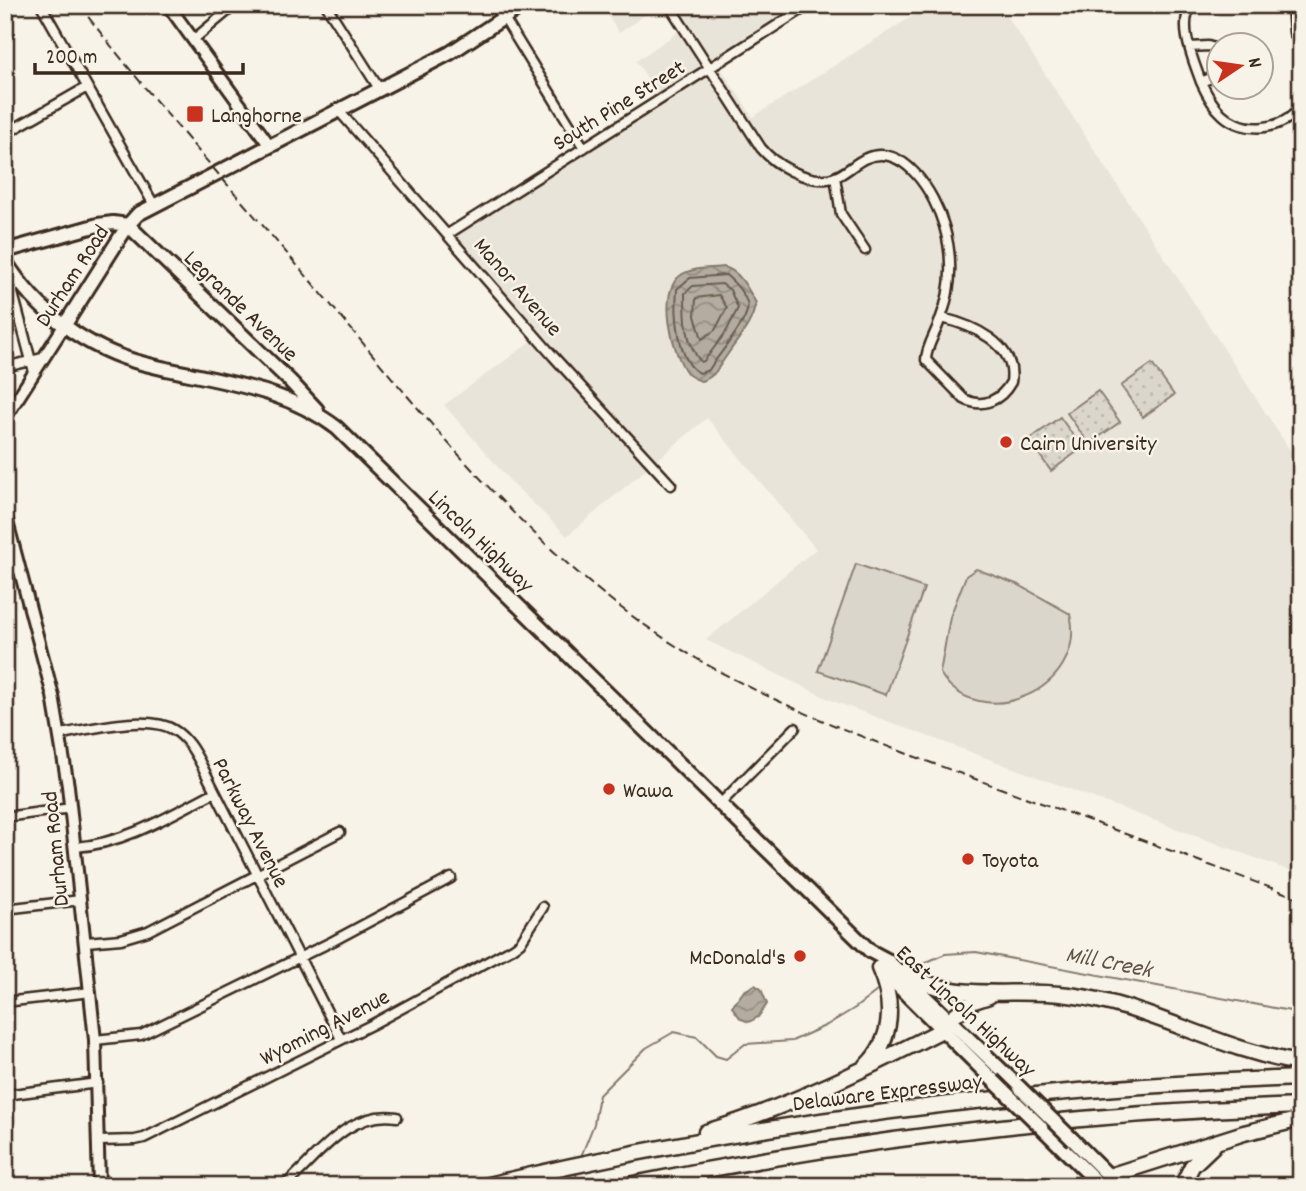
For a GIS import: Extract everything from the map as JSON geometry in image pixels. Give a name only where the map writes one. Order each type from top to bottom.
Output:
[{"type":"highway","points":[[860,1072],[880,1048],[889,1021],[889,995],[879,968]]},
{"type":"highway","points":[[900,972],[935,988],[997,994],[1056,993],[1105,1002],[1238,1049],[1301,1063]]},
{"type":"highway","points":[[650,1150],[762,1115],[816,1093],[946,1025],[971,1002],[997,994]]},
{"type":"highway","name":"Delaware Expressway","points":[[484,1186],[650,1150],[817,1122],[971,1102],[1185,1083],[1301,1078]]},
{"type":"highway","points":[[623,1186],[760,1159],[987,1128],[1179,1111],[1301,1106]]},
{"type":"highway","points":[[1108,1183],[1222,1140],[1301,1119]]},
{"type":"highway","points":[[1182,1186],[1197,1159],[1222,1140]]},
{"type":"main road","points":[[168,5],[270,146]]},
{"type":"main road","points":[[5,251],[98,225],[128,225],[138,214],[154,205],[450,53],[523,5]]},
{"type":"main road","name":"Durham Road","points":[[5,418],[32,366],[43,358],[128,225]]},
{"type":"main road","name":"Legrande Avenue","points":[[128,225],[290,381],[324,419]]},
{"type":"main road","name":"Lincoln Highway","points":[[5,262],[32,297],[64,326],[93,344],[145,364],[266,392],[298,404],[324,419],[364,454],[870,951]]},
{"type":"main road","name":"Durham Road","points":[[5,514],[61,734],[76,847],[95,1040],[99,1186]]},
{"type":"main road","name":"East Lincoln Highway","points":[[870,951],[879,968],[1010,1079],[1073,1140],[1108,1183]]},
{"type":"main road","name":"East Lincoln Highway","points":[[870,951],[887,960],[900,972],[993,1080],[1056,1142],[1108,1183]]},
{"type":"street","points":[[41,5],[154,205]]},
{"type":"street","points":[[193,40],[235,5]]},
{"type":"street","points":[[326,5],[380,90]]},
{"type":"street","points":[[496,5],[584,148]]},
{"type":"street","points":[[669,5],[767,155],[797,172],[816,178],[835,177],[866,158],[886,156],[909,167],[918,177],[932,198],[947,238],[950,276],[942,318],[926,357],[928,363],[964,399],[972,403],[988,403],[1002,394],[1011,382],[1011,366],[992,339],[967,325],[942,318]]},
{"type":"street","name":"South Pine Street","points":[[448,234],[809,5]]},
{"type":"street","points":[[1191,5],[1186,15],[1190,47],[1201,82],[1220,113],[1239,125],[1271,126],[1292,117],[1301,106]]},
{"type":"street","points":[[1292,5],[1294,33],[1301,48]]},
{"type":"street","points":[[1190,47],[1204,46]]},
{"type":"street","points":[[5,134],[87,87]]},
{"type":"street","name":"Manor Avenue","points":[[339,111],[671,485]]},
{"type":"street","points":[[835,177],[841,214],[865,250]]},
{"type":"street","points":[[5,262],[32,366],[5,367]]},
{"type":"street","points":[[5,562],[20,571]]},
{"type":"street","name":"Parkway Avenue","points":[[61,734],[145,723],[167,726],[184,737],[193,749],[341,1039]]},
{"type":"street","points":[[720,804],[795,728]]},
{"type":"street","points":[[76,847],[100,845],[122,839],[215,792]]},
{"type":"street","points":[[5,817],[71,808]]},
{"type":"street","points":[[86,942],[121,939],[148,931],[340,832]]},
{"type":"street","points":[[95,1040],[141,1035],[299,958],[451,878]]},
{"type":"street","points":[[5,909],[81,900]]},
{"type":"street","name":"Wyoming Avenue","points":[[99,1141],[144,1138],[341,1039],[513,948],[520,943],[543,907]]},
{"type":"street","points":[[5,1002],[90,992]]},
{"type":"street","points":[[5,1095],[98,1083]]},
{"type":"street","points":[[284,1186],[338,1134],[374,1117],[397,1116]]},
{"type":"shaded area","points":[[601,5],[659,5],[619,33]]},
{"type":"shaded area","name":"Cairn University","points":[[662,5],[802,5],[718,64],[753,117],[930,5],[1000,5],[1301,467],[1301,875],[833,701],[706,640],[816,549],[707,418],[567,536],[511,482],[444,405],[540,335],[455,234],[664,103],[636,61],[678,32]]},
{"type":"shaded area","points":[[1152,364],[1174,395],[1143,417],[1121,386]]},
{"type":"shaded area","points":[[1098,391],[1120,422],[1089,444],[1067,413]]},
{"type":"shaded area","points":[[1060,417],[1082,448],[1051,471],[1029,440]]},
{"type":"shaded area","points":[[856,564],[924,588],[886,695],[818,671]]},
{"type":"shaded area","points":[[976,569],[1019,585],[1070,614],[1071,641],[1063,664],[1047,683],[1026,696],[1003,702],[979,701],[957,692],[940,673],[950,617],[966,576]]},
{"type":"water","points":[[724,267],[739,276],[756,303],[747,326],[718,369],[701,381],[687,373],[676,352],[669,322],[670,294],[674,283],[685,272]]},
{"type":"water","points":[[755,985],[761,989],[767,1004],[758,1017],[749,1022],[741,1019],[732,1007],[744,991]]},
{"type":"waterway","name":"Mill Creek","points":[[913,968],[945,954],[976,952],[1301,1013]]},
{"type":"waterway","name":"Mill Creek","points":[[580,1159],[594,1124],[599,1095],[646,1048],[674,1032],[697,1037],[716,1056],[726,1059],[745,1044],[792,1041],[827,1025],[877,991]]},
{"type":"waterway","name":"Mill Creek","points":[[574,1186],[577,1172]]},
{"type":"railway","points":[[79,5],[167,114],[449,444],[540,539],[590,583],[642,623],[732,678],[836,726],[1301,899]]},
{"type":"place","name":"Langhorne","points":[[195,114]]},
{"type":"place","name":"Cairn University","points":[[1006,442]]},
{"type":"place","name":"Wawa","points":[[609,789]]},
{"type":"place","name":"Toyota","points":[[968,859]]},
{"type":"place","name":"McDonald's","points":[[800,956]]}]
